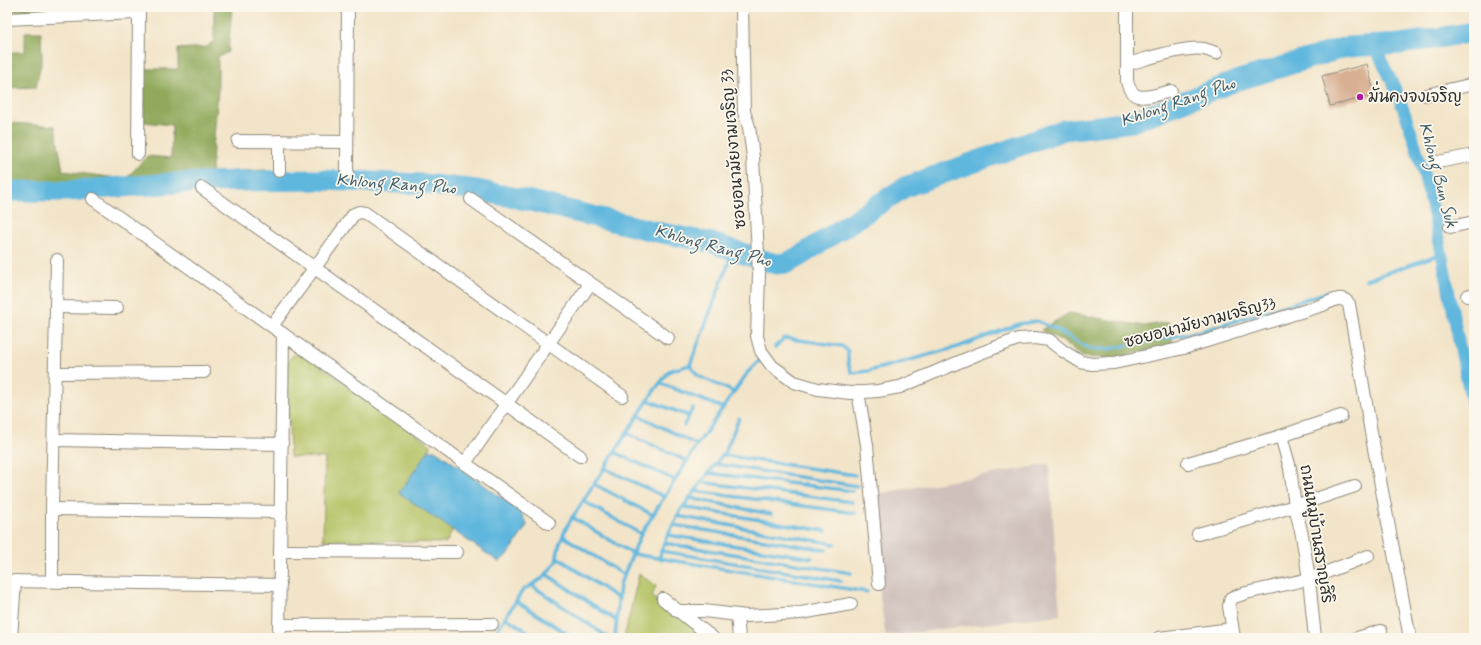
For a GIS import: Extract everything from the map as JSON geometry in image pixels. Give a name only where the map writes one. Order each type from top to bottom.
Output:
[{"type":"street","points":[[346,174],[348,7]]},
{"type":"street","name":"ซอยอนามัยงามเจริญ 33","points":[[742,7],[744,112],[749,127],[753,157],[758,240]]},
{"type":"street","points":[[1127,7],[1128,88],[1135,96],[1140,98],[1171,91]]},
{"type":"street","points":[[7,20],[135,13],[140,8]]},
{"type":"street","points":[[138,154],[140,8]]},
{"type":"street","points":[[1127,64],[1194,49],[1205,49],[1216,53]]},
{"type":"street","points":[[1426,95],[1474,84]]},
{"type":"street","points":[[238,141],[347,142]]},
{"type":"street","points":[[279,141],[279,171]]},
{"type":"street","points":[[1438,162],[1474,154]]},
{"type":"street","points":[[202,188],[580,456]]},
{"type":"street","points":[[92,199],[549,523]]},
{"type":"street","points":[[471,199],[668,338]]},
{"type":"street","points":[[272,326],[354,214],[359,212],[365,213],[622,396]]},
{"type":"street","points":[[1450,227],[1474,222]]},
{"type":"street","name":"ซอยอนามัยงามเจริญ33","points":[[758,240],[759,274],[757,336],[761,351],[772,366],[794,382],[818,389],[850,393],[878,391],[900,387],[1018,339],[1035,338],[1049,340],[1081,362],[1092,364],[1114,363],[1184,348],[1323,305],[1339,298],[1347,300],[1349,304],[1372,438],[1410,638]]},
{"type":"street","points":[[52,581],[56,260]]},
{"type":"street","points":[[465,463],[590,284]]},
{"type":"street","points":[[56,307],[117,308]]},
{"type":"street","points":[[279,638],[283,334]]},
{"type":"street","points":[[55,373],[204,372]]},
{"type":"street","points":[[858,392],[867,445],[879,584]]},
{"type":"street","points":[[1188,463],[1281,436],[1341,416]]},
{"type":"street","name":"ถนนหมู่บ้านสราญสิริ","points":[[1281,436],[1290,468],[1316,638]]},
{"type":"street","points":[[54,440],[282,444]]},
{"type":"street","points":[[1198,534],[1295,506],[1355,486]]},
{"type":"street","points":[[52,509],[281,512]]},
{"type":"street","points":[[280,551],[457,552]]},
{"type":"street","points":[[1159,638],[1233,634],[1229,606],[1231,598],[1246,593],[1308,579],[1368,556]]},
{"type":"street","points":[[11,638],[11,581],[280,585]]},
{"type":"street","points":[[663,599],[713,638]]},
{"type":"street","points":[[677,611],[703,611],[747,616],[801,613],[852,604]]},
{"type":"street","points":[[737,615],[739,638]]},
{"type":"street","points":[[279,625],[492,624]]},
{"type":"street","points":[[1357,638],[1381,631]]},
{"type":"shaded area","points":[[1049,464],[1060,615],[886,636],[880,597],[876,494]]},
{"type":"green space","points":[[7,7],[44,7],[44,13],[7,14]]},
{"type":"green space","points":[[214,7],[232,7],[228,52],[218,57],[218,90],[212,172],[265,170],[287,177],[192,178],[7,188],[7,52],[25,52],[25,32],[41,32],[42,59],[36,87],[8,88],[10,123],[55,126],[63,171],[126,179],[147,156],[171,158],[172,125],[144,122],[144,69],[178,69],[178,49],[207,47],[214,40]]},
{"type":"green space","points":[[1069,313],[1144,326],[1169,322],[1173,345],[1111,358],[1083,357],[1066,343],[1041,330]]},
{"type":"green space","points":[[293,355],[305,355],[431,445],[399,493],[453,529],[446,543],[323,540],[325,458],[290,457],[287,363]]},
{"type":"green space","points":[[639,574],[656,586],[652,596],[656,600],[707,638],[624,638]]},
{"type":"water","points":[[429,450],[435,450],[520,511],[527,525],[510,552],[499,562],[399,493]]},
{"type":"building","points":[[1367,64],[1375,95],[1330,106],[1322,76]]},
{"type":"waterway","name":"Khlong Rang Pho","points":[[7,191],[69,191],[175,183],[241,181],[322,180],[424,184],[477,190],[531,201],[657,232],[712,243],[776,264],[787,263],[905,187],[1064,130],[1132,122],[1236,81],[1346,47],[1401,44],[1474,32]]},
{"type":"waterway","name":"Khlong Bun Suk","points":[[1374,46],[1398,95],[1412,133],[1423,172],[1433,212],[1474,411]]},
{"type":"waterway","points":[[492,638],[523,590],[543,578],[556,562],[559,545],[567,526],[654,391],[669,371],[690,365],[734,249]]},
{"type":"waterway","points":[[1366,280],[1441,254]]},
{"type":"waterway","points":[[775,347],[784,338],[842,346],[848,351],[848,363],[852,373],[869,371],[958,347],[1019,324],[1037,321],[1054,328],[1090,349],[1109,349],[1202,331],[1332,291]]},
{"type":"waterway","points":[[615,638],[620,584],[641,534],[699,442],[748,372],[760,360]]},
{"type":"waterway","points":[[690,365],[698,376],[734,392]]},
{"type":"waterway","points":[[660,383],[723,408]]},
{"type":"waterway","points":[[647,400],[689,416]]},
{"type":"waterway","points":[[684,425],[693,408]]},
{"type":"waterway","points":[[638,415],[697,445]]},
{"type":"waterway","points":[[659,558],[666,538],[681,510],[726,450],[739,418]]},
{"type":"waterway","points":[[626,433],[687,461]]},
{"type":"waterway","points":[[614,452],[675,480]]},
{"type":"waterway","points":[[722,455],[855,475]]},
{"type":"waterway","points":[[716,464],[857,486]]},
{"type":"waterway","points":[[604,468],[665,497]]},
{"type":"waterway","points":[[708,473],[852,491]]},
{"type":"waterway","points":[[701,482],[852,502]]},
{"type":"waterway","points":[[594,484],[653,515]]},
{"type":"waterway","points":[[695,491],[855,513]]},
{"type":"waterway","points":[[689,498],[771,514]]},
{"type":"waterway","points":[[583,501],[641,534]]},
{"type":"waterway","points":[[683,507],[826,531]]},
{"type":"waterway","points":[[677,516],[835,544]]},
{"type":"waterway","points":[[572,517],[633,554],[867,592]]},
{"type":"waterway","points":[[673,525],[826,550]]},
{"type":"waterway","points":[[668,535],[812,558]]},
{"type":"waterway","points":[[563,536],[624,575]]},
{"type":"waterway","points":[[664,543],[851,573]]},
{"type":"waterway","points":[[661,551],[841,581]]},
{"type":"waterway","points":[[557,557],[619,599]]},
{"type":"waterway","points":[[546,574],[617,621]]},
{"type":"waterway","points":[[531,585],[609,638]]},
{"type":"waterway","points":[[516,601],[574,638]]},
{"type":"waterway","points":[[506,618],[539,638]]},
{"type":"waterway","points":[[498,630],[510,638]]},
{"type":"place","name":"มั่นคงจงเจริญ","points":[[1360,97]]}]
